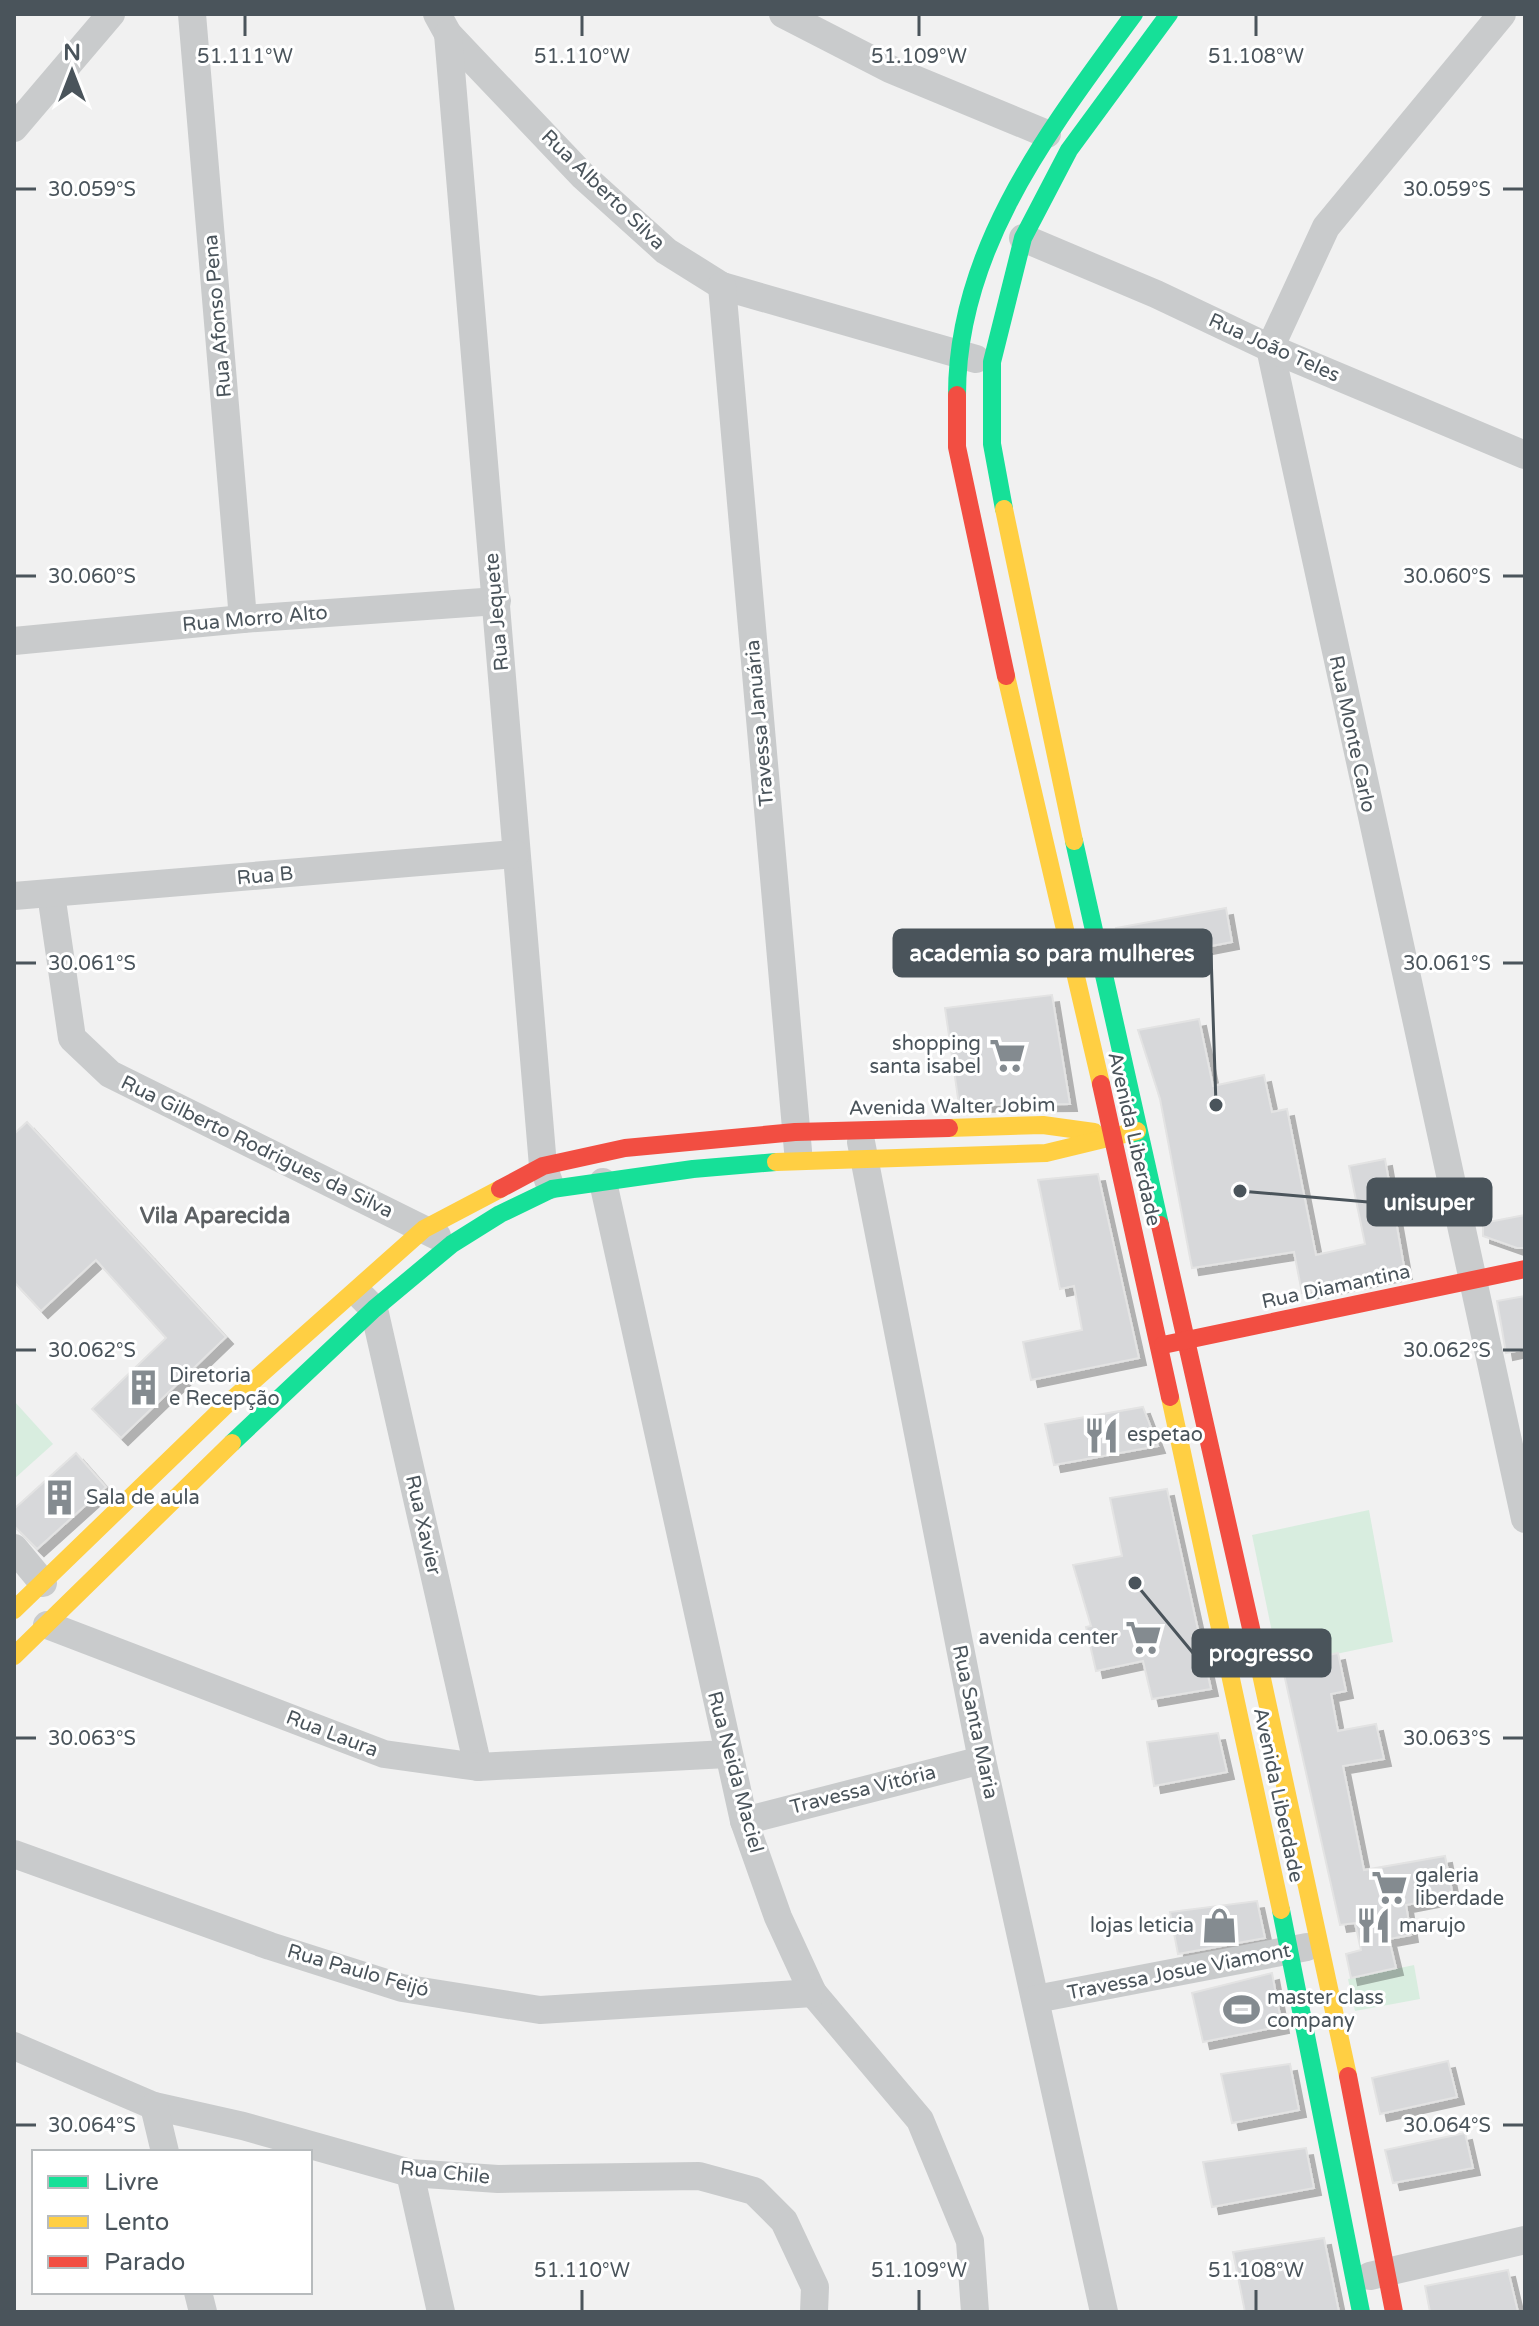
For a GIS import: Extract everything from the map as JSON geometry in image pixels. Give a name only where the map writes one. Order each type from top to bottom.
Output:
[{"type":"main road","name":"Avenida Liberdade","points":[[1134,14],[1047,134],[994,229],[965,313],[957,356],[957,447],[1074,976],[1113,1134],[1156,1346],[1290,1951],[1361,2312]]},
{"type":"main road","name":"Avenida Liberdade","points":[[1169,14],[1069,150],[1023,238],[1003,307],[992,362],[992,444],[1011,550],[1102,969],[1322,1944],[1394,2312]]},
{"type":"main road","points":[[1074,976],[1102,969]]},
{"type":"main road","name":"Avenida Walter Jobim","points":[[14,1610],[225,1406],[364,1300],[500,1214],[548,1178],[603,1182],[797,1146],[858,1129],[1043,1125],[1113,1134]]},
{"type":"main road","points":[[1113,1134],[1138,1131]]},
{"type":"main road","name":"Avenida Walter Jobim","points":[[14,1656],[294,1382],[424,1229],[625,1148],[797,1146],[864,1158],[1046,1153],[1113,1134]]},
{"type":"main road","name":"Rua Diamantina","points":[[1156,1346],[1525,1269]]},
{"type":"street","points":[[14,128],[111,14]]},
{"type":"street","name":"Rua Afonso Pena","points":[[192,14],[243,619]]},
{"type":"street","points":[[783,14],[890,69],[1047,134]]},
{"type":"street","points":[[1270,348],[1326,227],[1502,14]]},
{"type":"street","name":"Rua Alberto Silva","points":[[442,24],[583,176],[666,251],[722,286],[957,356],[992,362]]},
{"type":"street","name":"Rua Jequete","points":[[442,24],[497,601],[515,854],[548,1178]]},
{"type":"street","name":"Rua João Teles","points":[[1023,238],[1156,294],[1270,348],[1525,455]]},
{"type":"street","name":"Travessa Januária","points":[[722,286],[797,1146]]},
{"type":"street","name":"Rua Monte Carlo","points":[[1270,348],[1525,1519]]},
{"type":"street","name":"Rua Morro Alto","points":[[14,641],[243,619],[497,601]]},
{"type":"street","name":"Rua B","points":[[14,896],[515,854]]},
{"type":"street","name":"Rua Gilberto Rodrigues da Silva","points":[[51,894],[72,1038],[110,1074],[452,1244]]},
{"type":"street","name":"Rua Santa Maria","points":[[858,1129],[982,1760],[1104,2312]]},
{"type":"street","name":"Rua Neida Maciel","points":[[603,1182],[744,1821],[778,1917],[813,1993],[920,2120],[970,2241],[975,2312]]},
{"type":"street","name":"Rua Xavier","points":[[364,1300],[478,1767]]},
{"type":"street","points":[[14,1548],[43,1583]]},
{"type":"street","name":"Rua Laura","points":[[47,1625],[384,1754],[478,1767],[727,1754]]},
{"type":"street","name":"Travessa Vitória","points":[[744,1821],[982,1760]]},
{"type":"street","name":"Rua Paulo Feijó","points":[[14,1854],[270,1946],[402,1988],[540,2010],[813,1993]]},
{"type":"street","name":"Travessa Josue Viamont","points":[[1036,1999],[1322,1944]]},
{"type":"street","name":"Rua Chile","points":[[14,2046],[154,2106],[243,2126],[410,2173],[498,2179],[699,2176],[754,2191],[784,2221],[815,2287],[814,2312]]},
{"type":"street","points":[[154,2106],[165,2150]]},
{"type":"street","points":[[410,2173],[441,2312]]},
{"type":"street","points":[[1353,2279],[1525,2240]]},
{"type":"green space","points":[[14,1401],[53,1444],[14,1479]]},
{"type":"green space","points":[[1369,1510],[1393,1642],[1279,1666],[1252,1535]]},
{"type":"green space","points":[[1414,1965],[1420,1999],[1355,2011],[1348,1979]]},
{"type":"building","points":[[1226,908],[1232,942],[1123,963],[1116,928]]},
{"type":"building","name":"shopping santa isabel","points":[[1052,995],[1070,1104],[959,1105],[945,1008]]},
{"type":"building","points":[[1199,1019],[1213,1086],[1264,1075],[1272,1112],[1287,1109],[1316,1255],[1365,1244],[1349,1166],[1385,1159],[1405,1272],[1302,1293],[1294,1252],[1192,1268],[1160,1099],[1138,1030]]},
{"type":"building","points":[[27,1122],[226,1337],[121,1438],[92,1409],[166,1338],[96,1260],[41,1311],[14,1282],[14,1134]]},
{"type":"building","points":[[1098,1174],[1139,1358],[1031,1380],[1023,1342],[1082,1330],[1074,1286],[1060,1289],[1038,1180]]},
{"type":"building","points":[[1525,1215],[1525,1248],[1483,1236],[1483,1223]]},
{"type":"building","points":[[1525,1296],[1525,1349],[1506,1353],[1497,1301]]},
{"type":"building","name":"espetao","points":[[1143,1407],[1158,1446],[1054,1465],[1045,1424]]},
{"type":"building","name":"Sala de aula","points":[[76,1453],[106,1487],[37,1549],[14,1526],[14,1509]]},
{"type":"building","points":[[1167,1489],[1211,1689],[1152,1699],[1143,1661],[1096,1671],[1086,1627],[1091,1626],[1073,1565],[1122,1556],[1110,1498]]},
{"type":"building","points":[[1338,1653],[1346,1691],[1331,1694],[1338,1731],[1376,1724],[1384,1759],[1343,1766],[1364,1870],[1445,1856],[1453,1896],[1406,1905],[1411,1935],[1389,1939],[1396,1968],[1351,1978],[1346,1954],[1361,1950],[1355,1923],[1340,1925],[1282,1665]]},
{"type":"building","points":[[1218,1733],[1227,1772],[1154,1786],[1147,1742]]},
{"type":"building","name":"lojas leticia","points":[[1257,1901],[1265,1938],[1178,1954],[1170,1912]]},
{"type":"building","name":"master class company","points":[[1272,1973],[1282,2026],[1203,2042],[1192,1993]]},
{"type":"building","points":[[1448,2061],[1457,2097],[1380,2114],[1372,2078]]},
{"type":"building","points":[[1290,2064],[1299,2110],[1232,2123],[1221,2074]]},
{"type":"building","points":[[1465,2133],[1473,2168],[1393,2183],[1385,2150]]},
{"type":"building","points":[[1306,2148],[1314,2188],[1212,2207],[1203,2162]]},
{"type":"building","points":[[1324,2238],[1339,2312],[1245,2312],[1233,2252]]},
{"type":"building","points":[[1508,2270],[1518,2312],[1430,2312],[1425,2286]]},
{"type":"traffic: fast","points":[[957,395],[961,341],[973,289],[991,239],[1014,192],[1042,146],[1134,14]]},
{"type":"traffic: fast","points":[[1004,509],[992,444],[992,362],[1023,238],[1069,150],[1169,14]]},
{"type":"traffic: fast","points":[[1074,841],[1160,1225]]},
{"type":"traffic: fast","points":[[232,1443],[374,1309],[452,1244],[500,1214],[552,1189],[693,1169],[776,1162]]},
{"type":"traffic: fast","points":[[1281,1910],[1361,2312]]},
{"type":"traffic: slow","points":[[1004,509],[1074,841]]},
{"type":"traffic: slow","points":[[1006,676],[1101,1084]]},
{"type":"traffic: slow","points":[[949,1128],[1043,1125],[1094,1132]]},
{"type":"traffic: slow","points":[[776,1162],[1046,1153],[1137,1131]]},
{"type":"traffic: slow","points":[[14,1610],[225,1406],[424,1229],[500,1189]]},
{"type":"traffic: slow","points":[[1170,1397],[1281,1910]]},
{"type":"traffic: slow","points":[[14,1656],[232,1443]]},
{"type":"traffic: slow","points":[[1253,1637],[1348,2076]]},
{"type":"traffic: jam","points":[[957,395],[957,447],[1006,676]]},
{"type":"traffic: jam","points":[[1101,1084],[1170,1397]]},
{"type":"traffic: jam","points":[[500,1189],[543,1166],[625,1148],[795,1132],[949,1128]]},
{"type":"traffic: jam","points":[[1160,1225],[1253,1637]]},
{"type":"traffic: jam","points":[[1163,1345],[1525,1269]]},
{"type":"traffic: jam","points":[[1348,2076],[1394,2312]]},
{"type":"place","name":"shopping santa isabel","points":[[1007,1056]]},
{"type":"place","name":"academia so para mulheres","points":[[1216,1105]]},
{"type":"place","name":"unisuper","points":[[1240,1191]]},
{"type":"place","name":"Diretoria e Recepção","points":[[143,1388]]},
{"type":"place","name":"espetao","points":[[1101,1435]]},
{"type":"place","name":"Sala de aula","points":[[60,1498]]},
{"type":"place","name":"progresso","points":[[1135,1583]]},
{"type":"place","name":"avenida center","points":[[1144,1638]]},
{"type":"place","name":"galeria liberdade","points":[[1389,1887]]},
{"type":"place","name":"lojas leticia","points":[[1220,1926]]},
{"type":"place","name":"marujo","points":[[1373,1926]]},
{"type":"place","name":"master class company","points":[[1241,2009]]},
{"type":"district","name":"Vila Aparecida","points":[[215,1216]]}]
